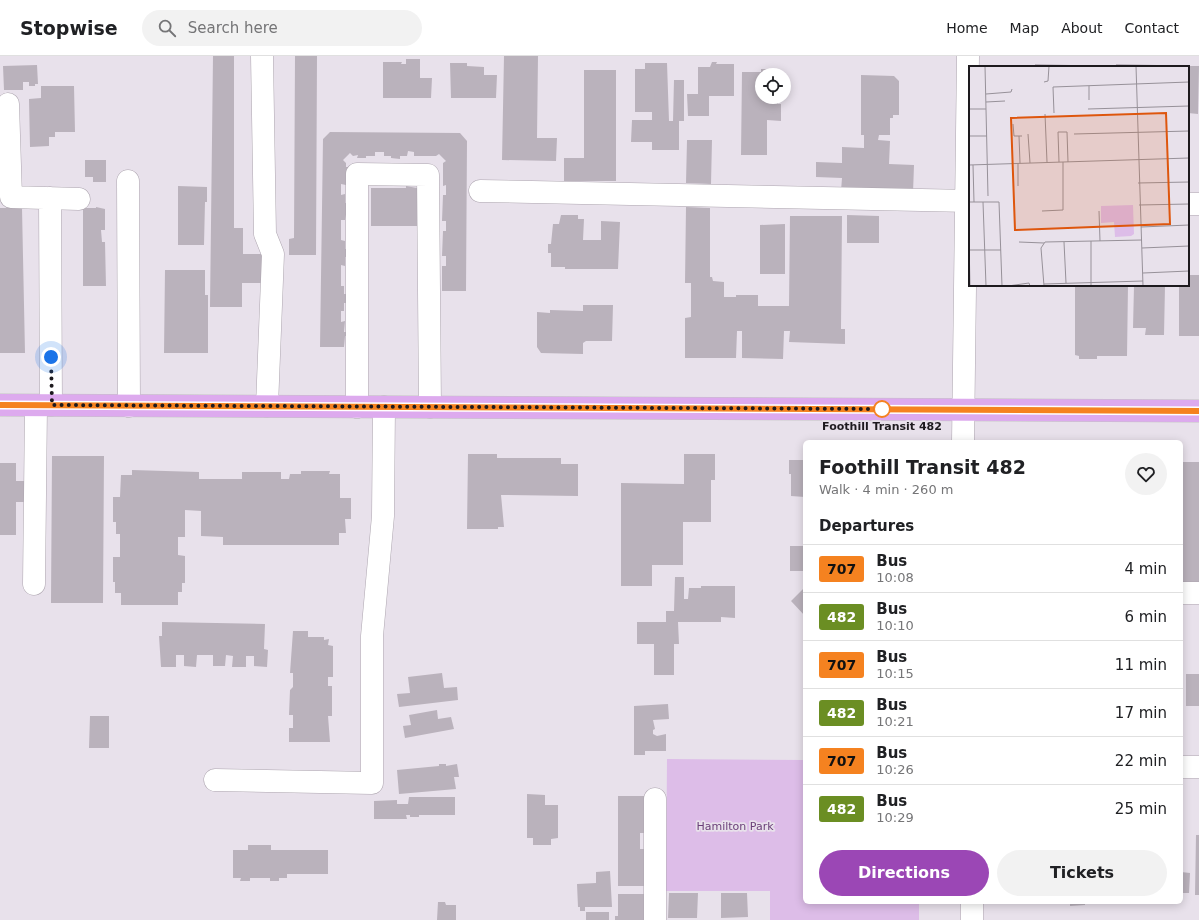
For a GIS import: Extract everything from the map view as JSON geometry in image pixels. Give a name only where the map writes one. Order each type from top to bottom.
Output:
[{"type":"main road","points":[[0,406],[267,406],[1199,412]]},
{"type":"street","points":[[262,56],[265,234],[273,254],[267,406]]},
{"type":"street","points":[[963,440],[962,410],[968,201],[968,56]]},
{"type":"street","points":[[8,104],[11,198],[78,199]]},
{"type":"street","points":[[357,407],[357,174],[428,174],[430,407]]},
{"type":"street","points":[[128,181],[129,406]]},
{"type":"street","points":[[480,192],[968,201]]},
{"type":"street","points":[[34,584],[44,405],[50,198]]},
{"type":"street","points":[[215,780],[372,783],[372,636],[384,516],[384,407]]},
{"type":"street","points":[[1183,593],[1199,593]]},
{"type":"street","points":[[1183,767],[1199,768]]},
{"type":"street","points":[[655,799],[655,920]]},
{"type":"street","points":[[972,904],[972,920]]},
{"type":"green space","name":"Hamilton Park","points":[[667,759],[803,760],[803,904],[919,904],[919,920],[770,920],[770,891],[666,891]]},
{"type":"building","points":[[213,56],[234,56],[234,228],[243,228],[243,254],[263,254],[263,283],[242,283],[242,307],[210,307]]},
{"type":"building","points":[[295,56],[317,56],[316,255],[289,255],[289,239],[294,238]]},
{"type":"building","points":[[504,56],[538,56],[537,138],[557,138],[556,161],[502,160]]},
{"type":"building","points":[[406,59],[420,59],[420,78],[432,78],[431,98],[383,98],[383,62],[402,62],[401,64],[406,64]]},
{"type":"building","points":[[712,62],[717,62],[716,64],[734,64],[734,96],[709,96],[709,116],[688,116],[687,94],[698,94],[698,67],[710,67]]},
{"type":"building","points":[[450,63],[467,63],[467,66],[484,67],[484,75],[497,75],[496,98],[451,98]]},
{"type":"building","points":[[645,63],[667,63],[669,121],[673,121],[674,80],[684,80],[684,121],[679,121],[679,150],[652,150],[652,142],[631,142],[632,120],[652,120],[652,112],[635,112],[635,69],[645,69]]},
{"type":"building","points":[[1035,64],[1071,65],[1071,66],[1035,66]]},
{"type":"building","points":[[1116,64],[1157,65],[1157,66],[1116,66]]},
{"type":"building","points":[[37,65],[38,84],[35,84],[35,86],[29,86],[29,82],[23,82],[23,90],[4,90],[3,66]]},
{"type":"building","points":[[1189,66],[1199,66],[1198,114],[1189,113]]},
{"type":"building","points":[[584,70],[616,70],[616,181],[564,181],[564,158],[584,158]]},
{"type":"building","points":[[742,72],[755,72],[755,104],[781,104],[781,121],[767,120],[767,155],[741,155]]},
{"type":"building","points":[[861,75],[894,76],[899,81],[899,115],[893,115],[893,118],[890,118],[890,135],[879,135],[878,140],[890,141],[889,164],[914,165],[913,193],[841,191],[842,178],[816,177],[816,162],[842,163],[842,147],[864,148],[864,135],[861,135]]},
{"type":"building","points":[[41,86],[74,86],[75,132],[55,132],[55,137],[49,137],[49,146],[30,147],[29,99],[41,98]]},
{"type":"building","points":[[330,132],[460,133],[467,141],[466,291],[442,291],[442,266],[446,266],[446,256],[442,256],[443,231],[446,231],[446,221],[442,221],[443,195],[446,195],[446,185],[443,186],[443,163],[446,161],[439,154],[436,156],[414,156],[414,152],[408,151],[407,156],[400,156],[400,159],[391,158],[391,156],[384,156],[384,152],[375,152],[375,156],[366,156],[366,158],[357,158],[358,155],[353,156],[350,153],[343,160],[346,163],[346,167],[348,167],[346,185],[341,184],[341,195],[345,194],[345,203],[348,203],[345,220],[341,220],[341,240],[345,241],[345,249],[348,249],[348,257],[345,257],[345,266],[341,265],[341,286],[344,286],[344,294],[347,294],[347,303],[344,303],[344,311],[341,311],[341,322],[345,321],[344,332],[347,332],[344,347],[320,347],[323,139]]},
{"type":"building","points":[[687,140],[712,140],[711,184],[686,183]]},
{"type":"building","points":[[85,160],[106,160],[106,182],[93,182],[93,177],[85,177]]},
{"type":"building","points":[[178,186],[207,187],[207,202],[205,202],[204,245],[178,245]]},
{"type":"building","points":[[406,186],[417,188],[417,226],[371,226],[371,188],[406,188]]},
{"type":"building","points":[[96,207],[105,209],[105,230],[101,230],[102,242],[105,242],[106,286],[83,286],[83,208]]},
{"type":"building","points":[[686,207],[710,208],[710,277],[712,277],[713,281],[724,282],[724,297],[736,297],[736,295],[758,295],[758,306],[789,306],[790,216],[842,216],[841,329],[845,329],[845,344],[789,342],[790,331],[784,331],[783,359],[742,358],[742,331],[737,331],[736,358],[685,358],[685,318],[691,317],[691,283],[685,283]]},
{"type":"building","points":[[0,208],[22,208],[25,353],[0,353]]},
{"type":"building","points":[[561,215],[578,215],[578,219],[584,219],[583,240],[601,240],[601,221],[620,222],[618,269],[565,269],[565,267],[551,267],[551,253],[548,253],[548,244],[551,244],[553,224],[559,224]]},
{"type":"building","points":[[847,215],[879,216],[879,243],[847,243]]},
{"type":"building","points":[[785,224],[785,274],[760,274],[760,225]]},
{"type":"building","points":[[165,270],[205,270],[205,295],[208,295],[208,353],[164,353]]},
{"type":"building","points":[[1189,275],[1199,275],[1199,336],[1179,336],[1179,286],[1189,286]]},
{"type":"building","points":[[1075,286],[1128,286],[1127,356],[1097,356],[1097,359],[1079,359],[1079,356],[1075,355]]},
{"type":"building","points":[[1134,286],[1165,286],[1164,335],[1145,335],[1146,328],[1133,328]]},
{"type":"building","points":[[583,305],[613,305],[612,341],[586,341],[583,343],[583,354],[541,353],[537,347],[537,312],[550,313],[550,310],[583,311]]},
{"type":"building","points":[[468,454],[497,454],[497,458],[561,458],[561,464],[578,464],[578,496],[501,495],[504,527],[498,527],[498,529],[467,529]]},
{"type":"building","points":[[684,454],[715,454],[715,480],[711,480],[711,522],[683,522],[683,565],[652,565],[652,586],[621,586],[621,483],[684,484]]},
{"type":"building","points":[[52,456],[104,456],[103,603],[51,603]]},
{"type":"building","points":[[789,460],[803,460],[803,497],[791,496],[791,474],[789,474]]},
{"type":"building","points":[[1183,462],[1199,462],[1199,585],[1183,585]]},
{"type":"building","points":[[0,463],[16,463],[16,481],[24,481],[24,502],[16,502],[16,535],[0,535]]},
{"type":"building","points":[[132,470],[199,472],[199,479],[242,479],[242,472],[281,472],[281,479],[289,479],[290,474],[301,474],[301,471],[330,471],[329,474],[340,474],[340,498],[351,498],[351,519],[345,519],[346,533],[339,533],[339,545],[223,545],[223,537],[201,536],[201,511],[185,510],[185,537],[178,537],[178,555],[185,556],[185,583],[182,583],[182,592],[178,592],[178,605],[121,605],[121,593],[115,593],[115,582],[113,582],[113,557],[120,557],[120,534],[116,534],[116,522],[113,522],[113,497],[120,497],[121,475],[132,475]]},
{"type":"building","points":[[790,546],[803,546],[803,571],[790,571]]},
{"type":"building","points":[[675,577],[684,577],[684,599],[688,599],[689,588],[701,588],[701,586],[735,586],[735,618],[721,617],[721,622],[678,622],[679,644],[674,644],[674,675],[654,675],[654,644],[637,644],[637,622],[666,622],[666,611],[674,611]]},
{"type":"building","points":[[803,589],[803,614],[791,601]]},
{"type":"building","points":[[162,622],[265,624],[264,649],[268,650],[267,667],[254,666],[254,656],[246,656],[246,667],[232,667],[233,656],[226,655],[225,666],[213,666],[213,655],[197,655],[196,667],[184,666],[184,655],[176,655],[176,667],[161,667],[159,636],[162,636]]},
{"type":"building","points":[[293,631],[308,631],[308,637],[324,637],[324,640],[329,639],[328,645],[333,646],[333,677],[328,677],[328,686],[332,686],[332,716],[328,716],[330,742],[289,742],[289,728],[293,728],[293,715],[289,715],[290,690],[293,687],[293,673],[290,673]]},
{"type":"building","points":[[442,673],[444,688],[457,687],[458,700],[399,707],[397,694],[410,693],[408,677]]},
{"type":"building","points":[[1186,674],[1199,674],[1199,706],[1186,706]]},
{"type":"building","points":[[668,704],[669,719],[653,720],[655,729],[653,730],[653,734],[657,736],[666,734],[666,751],[645,751],[645,755],[634,755],[634,706]]},
{"type":"building","points":[[437,710],[438,719],[451,717],[454,729],[405,738],[403,726],[411,725],[409,715]]},
{"type":"building","points":[[90,716],[109,716],[109,748],[89,748]]},
{"type":"building","points":[[439,764],[446,764],[446,766],[457,764],[459,777],[454,777],[456,789],[399,794],[397,770],[439,766]]},
{"type":"building","points":[[527,794],[545,795],[545,805],[558,805],[558,838],[551,839],[551,845],[533,845],[533,838],[527,838]]},
{"type":"building","points":[[618,796],[647,796],[647,833],[640,833],[640,849],[647,849],[647,886],[618,886]]},
{"type":"building","points":[[409,797],[455,797],[455,815],[419,815],[419,817],[410,817],[410,815],[406,815],[407,819],[374,819],[374,801],[397,800],[397,804],[408,804]]},
{"type":"building","points":[[1196,835],[1199,835],[1199,895],[1195,895]]},
{"type":"building","points":[[248,845],[271,845],[271,850],[328,850],[328,874],[287,874],[287,878],[279,878],[279,881],[270,881],[270,878],[250,878],[250,881],[240,881],[241,878],[233,878],[233,850],[248,850]]},
{"type":"building","points":[[610,871],[612,907],[585,907],[585,911],[580,911],[580,907],[578,907],[577,884],[596,883],[596,872]]},
{"type":"building","points":[[1183,872],[1190,873],[1189,893],[1183,893]]},
{"type":"building","points":[[669,893],[698,893],[697,918],[668,918]]},
{"type":"building","points":[[721,893],[747,893],[748,917],[721,918]]},
{"type":"building","points":[[618,894],[647,894],[647,920],[615,920],[615,916],[618,916]]},
{"type":"building","points":[[438,902],[445,902],[446,905],[456,905],[456,920],[437,920]]},
{"type":"building","points":[[1070,904],[1085,904],[1085,905],[1070,906]]},
{"type":"building","points":[[586,912],[609,912],[609,920],[586,920]]},
{"type":"bus line","name":"707","points":[[0,405],[1199,411]]},
{"type":"place","name":"Foothill Transit 482","points":[[882,409]]},
{"type":"route","points":[[51,357],[52,405],[884,409],[882,409]]}]
